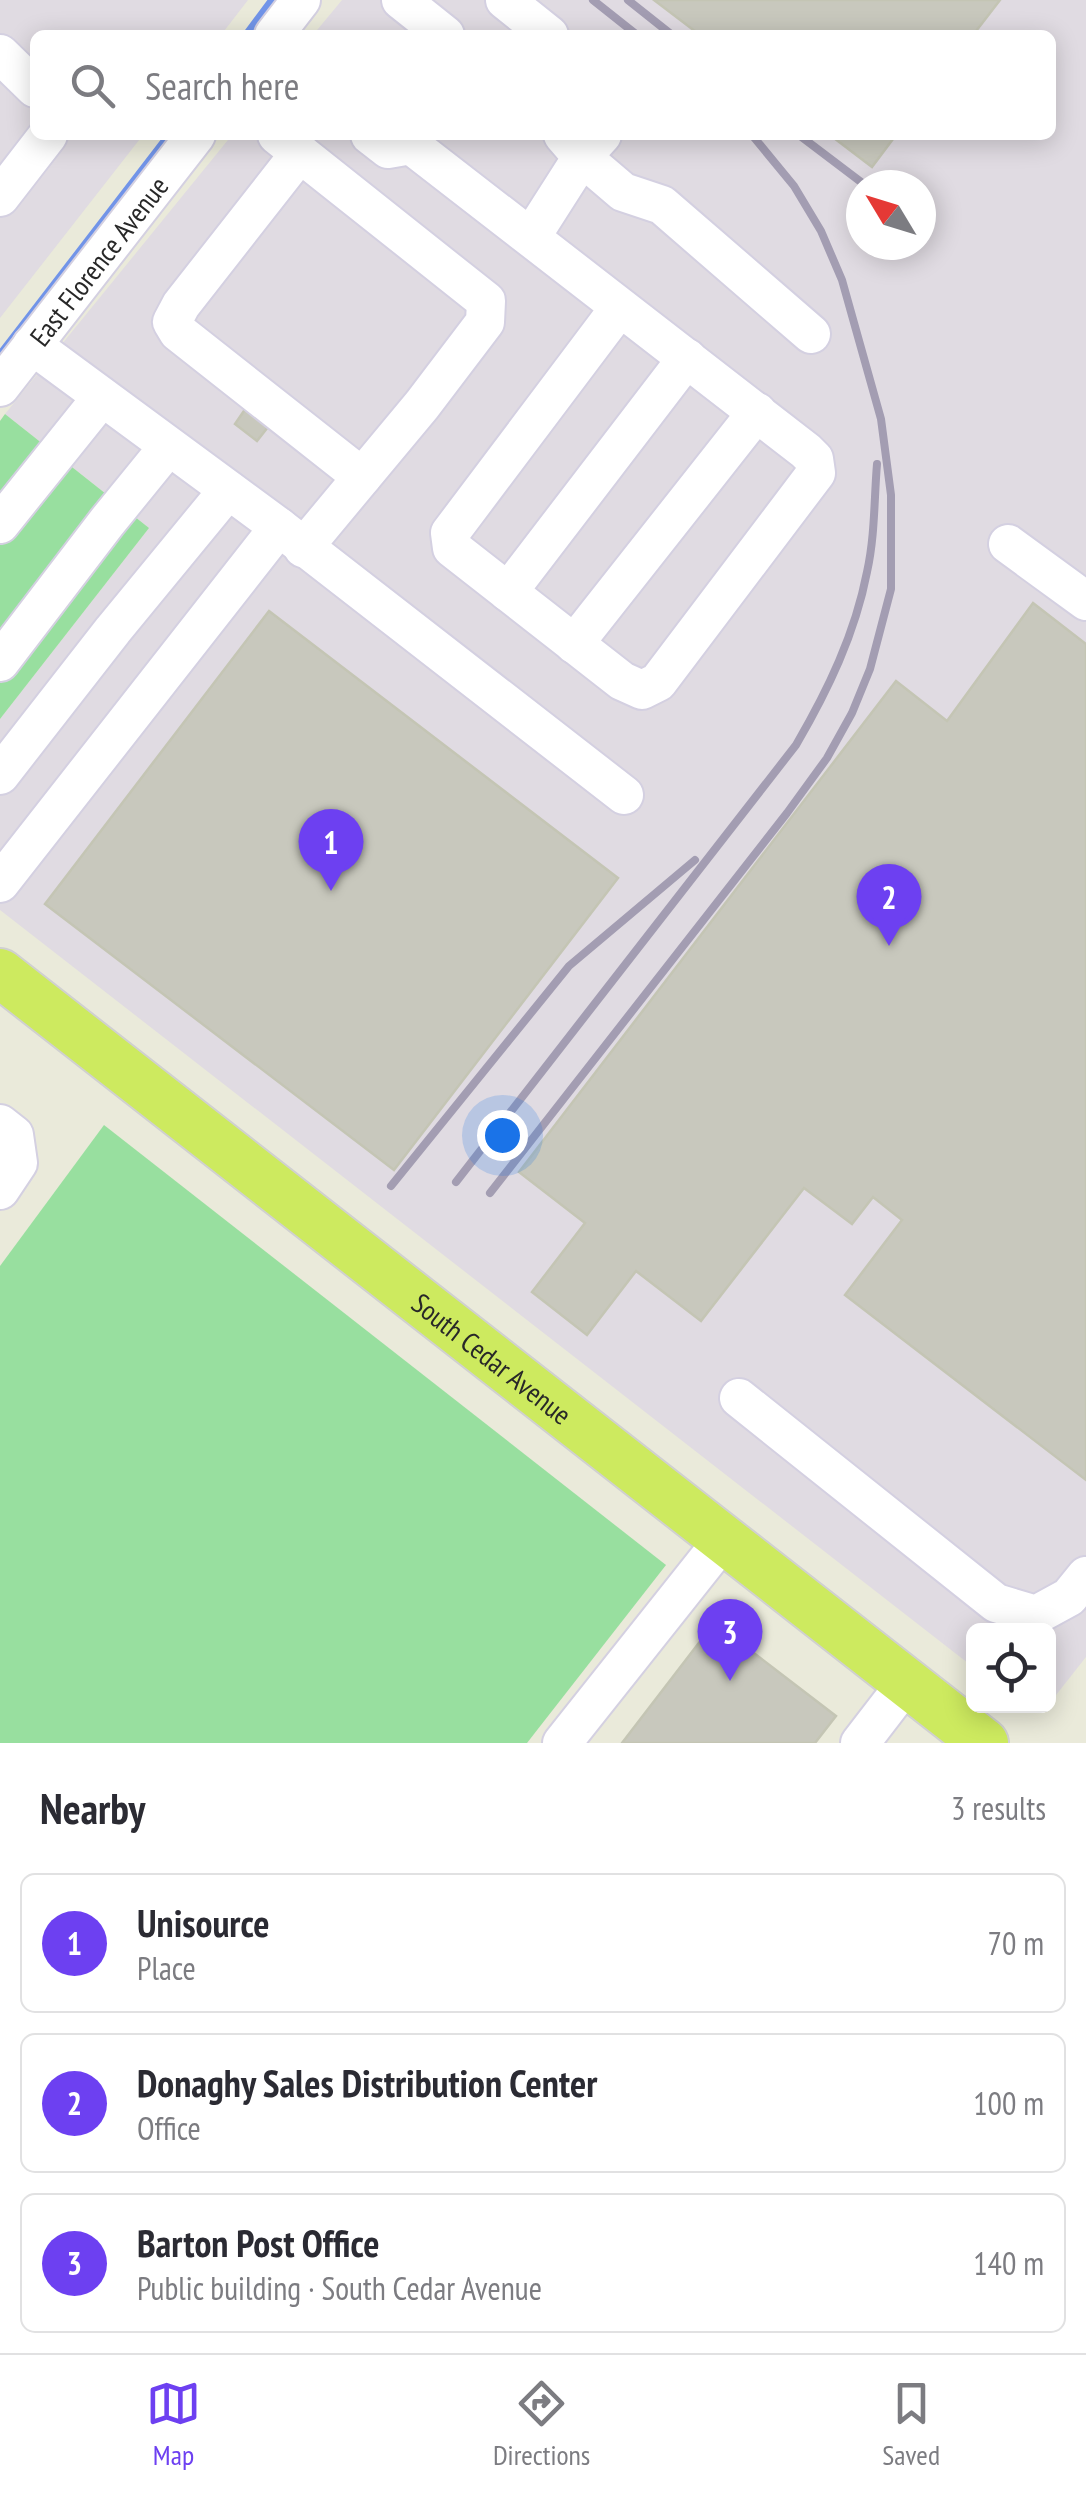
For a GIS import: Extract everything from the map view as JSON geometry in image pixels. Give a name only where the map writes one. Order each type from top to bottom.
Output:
[{"type":"main road","name":"South Cedar Avenue","points":[[0,973],[984,1743]]},
{"type":"street","points":[[401,0],[439,30]]},
{"type":"street","points":[[505,0],[543,30]]},
{"type":"street","points":[[0,54],[30,83]]},
{"type":"street","points":[[0,197],[44,140]]},
{"type":"street","name":"East Florence Avenue","points":[[0,387],[192,140]]},
{"type":"street","points":[[376,140],[388,150],[410,140],[814,459],[816,473],[658,682],[642,690],[622,681],[452,548],[450,532],[620,307]]},
{"type":"street","points":[[530,237],[582,142],[623,192],[662,205],[812,334]]},
{"type":"street","points":[[0,883],[13,840],[291,537],[362,477],[484,322],[486,301],[288,144],[172,322],[178,332],[362,477]]},
{"type":"street","points":[[32,346],[291,537],[624,795]]},
{"type":"street","points":[[508,592],[686,358]]},
{"type":"street","points":[[0,524],[102,397]]},
{"type":"street","points":[[574,644],[756,412]]},
{"type":"street","points":[[0,662],[168,446]]},
{"type":"street","points":[[0,775],[228,490]]},
{"type":"street","points":[[1008,544],[1086,601]]},
{"type":"street","points":[[0,1124],[14,1135],[18,1163],[0,1190]]},
{"type":"street","points":[[739,1398],[996,1603],[1036,1615],[1069,1597],[1086,1576]]},
{"type":"street","points":[[562,1743],[724,1539]]},
{"type":"street","points":[[860,1743],[907,1682]]},
{"type":"shaded area","points":[[0,0],[248,0],[225,30],[30,30],[30,140],[139,140],[0,318]]},
{"type":"shaded area","points":[[342,0],[1086,0],[1086,1657],[1056,1695],[1056,1623],[966,1623],[966,1662],[0,910],[0,719],[149,528],[5,414],[228,140],[1056,140],[1056,30],[317,30]]},
{"type":"green space","points":[[5,414],[149,528],[0,719],[0,421]]},
{"type":"green space","points":[[104,1125],[666,1565],[527,1743],[0,1743],[0,1266]]},
{"type":"building","points":[[654,0],[1000,0],[977,30],[693,30]]},
{"type":"building","points":[[837,140],[892,140],[872,167]]},
{"type":"building","points":[[246,408],[272,422],[257,441],[235,424]]},
{"type":"building","points":[[1033,603],[1086,644],[1086,1480],[845,1295],[902,1220],[873,1197],[852,1224],[804,1188],[701,1321],[636,1271],[587,1335],[532,1292],[585,1223],[519,1172],[896,681],[947,721]]},
{"type":"building","points":[[269,611],[618,878],[394,1170],[45,904]]},
{"type":"building","points":[[708,1631],[726,1646],[733,1637],[836,1716],[815,1743],[622,1743]]},
{"type":"waterway","points":[[251,30],[273,0]]},
{"type":"waterway","points":[[0,356],[166,140]]},
{"type":"railway","points":[[593,0],[631,30]]},
{"type":"railway","points":[[628,0],[666,30]]},
{"type":"railway","points":[[490,1193],[827,758],[870,669],[891,589],[891,495],[881,419],[842,280],[821,231],[794,186],[756,140]]},
{"type":"railway","points":[[806,140],[846,171]]},
{"type":"railway","points":[[456,1182],[796,745],[829,682],[855,617],[872,545],[877,464]]},
{"type":"railway","points":[[391,1186],[569,966],[695,860]]},
{"type":"place","name":"Unisource","points":[[331,891]]},
{"type":"place","name":"Donaghy Sales Distribution Center","points":[[889,946]]},
{"type":"place","name":"Barton Post Office","points":[[730,1681]]}]
